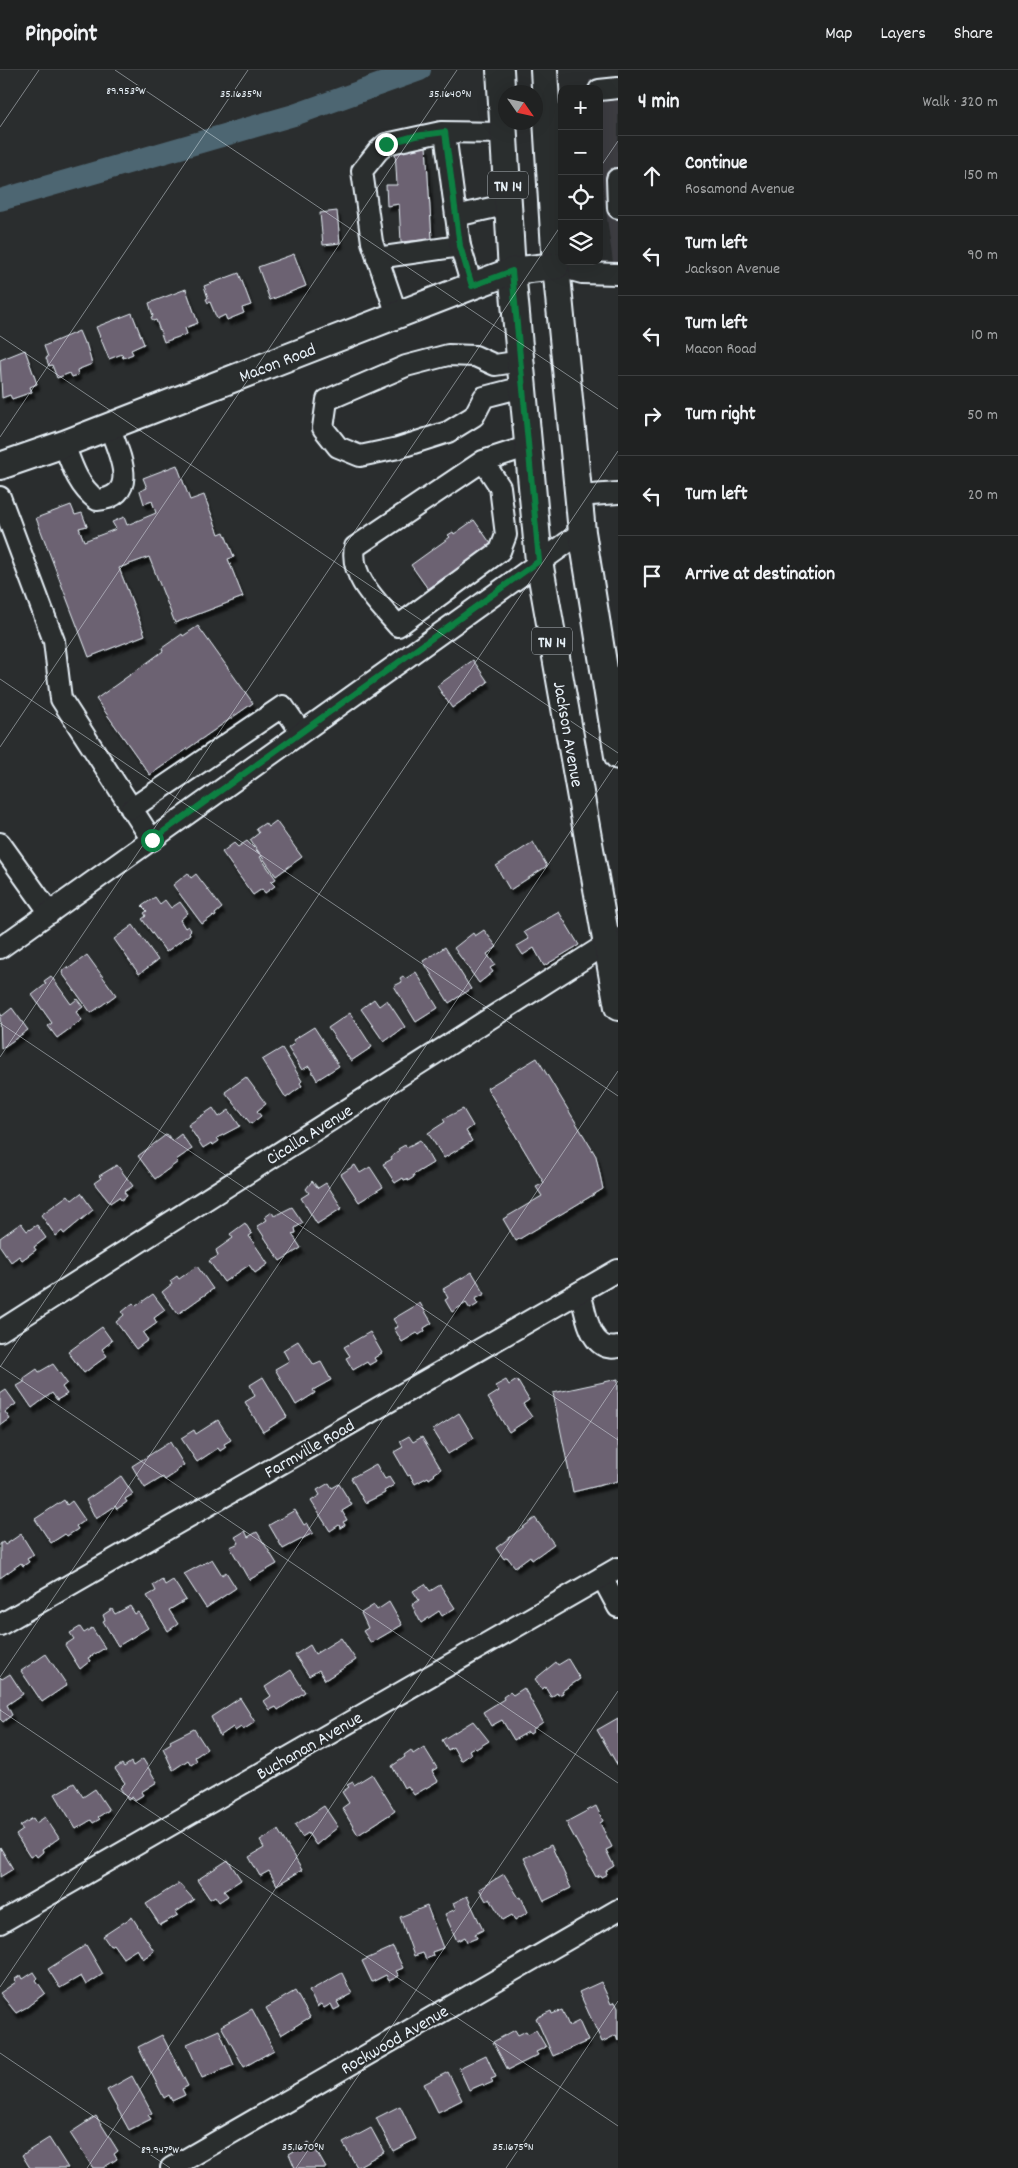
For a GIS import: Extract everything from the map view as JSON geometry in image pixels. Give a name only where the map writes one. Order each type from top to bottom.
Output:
[{"type":"main road","name":"Jackson Avenue","points":[[500,70],[512,271],[539,561],[612,941],[618,1007]]},
{"type":"main road","name":"TN 14","points":[[545,76],[556,266],[578,496],[582,532],[618,756]]},
{"type":"main road","name":"Macon Road","points":[[0,466],[64,444],[512,271],[556,266]]},
{"type":"street","points":[[603,90],[618,88]]},
{"type":"street","points":[[397,315],[372,242],[362,171],[386,144],[415,136],[445,132],[504,133]]},
{"type":"street","points":[[445,132],[460,246],[472,286]]},
{"type":"street","points":[[611,179],[618,208]]},
{"type":"street","points":[[456,216],[509,204]]},
{"type":"street","points":[[377,258],[460,246]]},
{"type":"street","points":[[556,266],[617,278]]},
{"type":"street","points":[[521,361],[495,365],[475,356],[448,355],[406,366],[327,400],[323,428],[338,447],[360,456],[398,448],[448,432],[474,416],[484,397],[524,387]]},
{"type":"street","points":[[64,444],[76,476],[88,492],[98,500],[108,499],[119,492],[123,482],[124,470],[109,426]]},
{"type":"street","points":[[483,461],[500,487],[506,535],[500,551],[481,567],[398,626],[363,585],[353,558],[355,547],[483,461],[529,446]]},
{"type":"street","points":[[578,496],[618,493]]},
{"type":"street","points":[[0,497],[54,641],[61,699],[152,840]]},
{"type":"street","points":[[0,948],[582,532]]},
{"type":"street","points":[[481,567],[496,592]]},
{"type":"street","points":[[131,809],[283,706],[301,732]]},
{"type":"street","points":[[0,843],[50,913]]},
{"type":"street","name":"Cicalla Avenue","points":[[0,1331],[612,941]]},
{"type":"street","name":"Farmville Road","points":[[0,1625],[618,1270]]},
{"type":"street","points":[[580,1292],[593,1336],[602,1345],[611,1348],[618,1347]]},
{"type":"street","points":[[610,1572],[618,1607]]},
{"type":"street","name":"Buchanan Avenue","points":[[0,1923],[610,1572]]},
{"type":"street","name":"Rockwood Avenue","points":[[171,2168],[618,1910]]},
{"type":"shaded area","points":[[589,80],[618,80],[618,300],[603,188],[603,85],[590,85]]},
{"type":"building","points":[[426,146],[432,239],[401,242],[399,204],[387,206],[386,185],[397,185],[395,149]]},
{"type":"building","points":[[337,211],[340,243],[323,245],[320,213]]},
{"type":"building","points":[[294,254],[306,286],[270,300],[258,267]]},
{"type":"building","points":[[239,273],[251,305],[242,308],[244,313],[227,320],[225,315],[217,319],[210,302],[208,303],[206,299],[208,298],[204,286]]},
{"type":"building","points":[[186,289],[198,323],[185,328],[187,334],[164,342],[156,320],[153,321],[151,317],[153,316],[149,303]]},
{"type":"building","points":[[132,313],[144,344],[131,350],[133,354],[123,358],[122,354],[109,359],[96,327]]},
{"type":"building","points":[[79,331],[84,343],[86,343],[92,364],[77,370],[78,375],[72,377],[70,373],[57,378],[52,365],[49,366],[44,346]]},
{"type":"building","points":[[25,350],[37,384],[30,387],[32,392],[12,399],[10,395],[2,398],[0,360]]},
{"type":"building","points":[[177,465],[190,500],[204,495],[219,534],[224,532],[234,557],[228,559],[243,597],[175,623],[149,557],[119,568],[145,635],[89,657],[36,518],[71,505],[75,515],[82,513],[87,526],[79,528],[84,541],[116,529],[112,522],[124,517],[127,525],[156,513],[152,501],[144,504],[140,491],[147,488],[143,478]]},
{"type":"building","points":[[474,520],[491,544],[447,578],[446,576],[428,589],[411,565],[450,537],[448,535],[453,532],[454,534]]},
{"type":"building","points":[[198,626],[253,703],[150,775],[96,699],[163,651],[162,648],[182,634],[183,636]]},
{"type":"building","points":[[473,660],[488,682],[452,708],[437,686]]},
{"type":"building","points":[[276,821],[302,857],[276,876],[250,840],[259,833],[256,829],[265,823],[268,827]]},
{"type":"building","points":[[247,841],[262,856],[260,857],[276,879],[271,882],[275,886],[265,893],[262,889],[253,895],[222,852],[234,843],[238,847]]},
{"type":"building","points":[[533,842],[547,866],[510,890],[496,866]]},
{"type":"building","points":[[188,873],[191,878],[196,874],[222,908],[215,914],[216,916],[202,924],[173,885]]},
{"type":"building","points":[[155,897],[160,904],[165,900],[171,908],[180,902],[188,913],[180,920],[185,928],[188,926],[191,930],[190,934],[166,952],[142,919],[146,916],[144,913],[147,911],[142,906]]},
{"type":"building","points":[[559,912],[579,945],[544,966],[534,948],[523,955],[517,946],[529,939],[524,932]]},
{"type":"building","points":[[133,925],[158,960],[139,974],[114,939]]},
{"type":"building","points":[[484,930],[497,947],[487,954],[495,965],[490,968],[493,972],[479,983],[454,948],[473,933],[475,936]]},
{"type":"building","points":[[445,947],[471,989],[449,1003],[423,961]]},
{"type":"building","points":[[87,955],[116,995],[91,1013],[62,973],[67,967],[68,969]]},
{"type":"building","points":[[416,972],[438,1008],[416,1022],[394,986],[402,982],[400,978],[403,976],[405,979]]},
{"type":"building","points":[[51,976],[71,1004],[77,999],[83,1007],[76,1012],[82,1020],[57,1038],[48,1026],[52,1023],[32,995],[46,984],[44,981]]},
{"type":"building","points":[[374,999],[379,1006],[387,1000],[405,1027],[384,1042],[361,1009]]},
{"type":"building","points":[[12,1008],[28,1030],[1,1049],[0,1013],[2,1016]]},
{"type":"building","points":[[350,1013],[372,1047],[351,1061],[328,1028]]},
{"type":"building","points":[[314,1027],[339,1066],[317,1080],[309,1066],[302,1070],[288,1048],[295,1043],[293,1040]]},
{"type":"building","points":[[282,1048],[302,1081],[300,1083],[302,1086],[286,1098],[262,1060]]},
{"type":"building","points":[[537,1058],[596,1156],[603,1189],[516,1241],[503,1219],[542,1196],[536,1187],[544,1183],[487,1088]]},
{"type":"building","points":[[246,1077],[266,1104],[257,1111],[261,1116],[251,1124],[225,1092]]},
{"type":"building","points":[[213,1108],[219,1117],[229,1110],[240,1126],[217,1138],[219,1141],[213,1145],[211,1143],[203,1148],[188,1125]]},
{"type":"building","points":[[463,1109],[473,1126],[466,1131],[472,1141],[444,1158],[428,1133],[445,1122],[443,1119]]},
{"type":"building","points":[[167,1134],[172,1141],[181,1134],[192,1149],[176,1160],[178,1162],[155,1179],[138,1156]]},
{"type":"building","points":[[420,1140],[433,1163],[413,1175],[414,1177],[408,1181],[403,1178],[395,1183],[383,1164],[392,1159],[391,1157],[399,1151],[398,1149]]},
{"type":"building","points":[[117,1165],[133,1186],[124,1192],[127,1196],[121,1200],[119,1197],[110,1203],[94,1183],[101,1178],[99,1176]]},
{"type":"building","points":[[355,1165],[360,1173],[370,1167],[383,1187],[359,1202],[341,1174]]},
{"type":"building","points":[[312,1181],[318,1188],[326,1183],[342,1208],[317,1224],[301,1198],[309,1193],[306,1189]]},
{"type":"building","points":[[81,1193],[93,1210],[64,1234],[62,1231],[56,1236],[41,1215],[68,1195],[72,1200]]},
{"type":"building","points":[[292,1207],[303,1223],[295,1228],[296,1233],[292,1234],[301,1248],[280,1261],[257,1226],[267,1220],[265,1217],[272,1212],[274,1216]]},
{"type":"building","points":[[21,1223],[27,1231],[37,1225],[46,1238],[34,1247],[36,1250],[22,1260],[19,1256],[11,1262],[0,1246],[0,1238]]},
{"type":"building","points":[[245,1223],[252,1234],[249,1236],[268,1264],[255,1273],[249,1265],[224,1282],[209,1261],[218,1256],[216,1250],[233,1238],[230,1234]]},
{"type":"building","points":[[197,1266],[213,1289],[178,1314],[162,1292],[172,1284],[170,1281],[177,1276],[179,1279]]},
{"type":"building","points":[[472,1272],[485,1294],[475,1299],[478,1304],[470,1309],[466,1303],[452,1312],[445,1300],[448,1298],[443,1289]]},
{"type":"building","points":[[153,1294],[165,1310],[154,1318],[157,1323],[143,1333],[148,1340],[136,1349],[116,1322],[124,1315],[122,1312],[133,1303],[136,1306]]},
{"type":"building","points":[[420,1303],[432,1323],[424,1328],[425,1331],[419,1335],[417,1333],[402,1342],[394,1328],[398,1327],[393,1319]]},
{"type":"building","points":[[102,1327],[112,1341],[102,1349],[107,1356],[84,1373],[68,1352]]},
{"type":"building","points":[[370,1332],[382,1353],[374,1358],[376,1361],[369,1365],[367,1362],[353,1370],[346,1358],[350,1356],[344,1347]]},
{"type":"building","points":[[298,1341],[314,1365],[321,1362],[331,1380],[313,1390],[315,1393],[296,1405],[275,1369],[289,1361],[283,1350]]},
{"type":"building","points":[[53,1364],[67,1383],[62,1387],[67,1394],[57,1400],[52,1393],[32,1408],[17,1386],[24,1382],[24,1378],[37,1369],[39,1372]]},
{"type":"building","points":[[263,1377],[287,1417],[263,1432],[245,1402],[255,1396],[250,1385]]},
{"type":"building","points":[[618,1379],[618,1481],[573,1492],[553,1393]]},
{"type":"building","points":[[506,1380],[509,1385],[517,1380],[529,1400],[523,1404],[532,1417],[509,1432],[488,1398],[499,1391],[495,1386]]},
{"type":"building","points":[[6,1390],[16,1404],[5,1412],[10,1419],[0,1426],[0,1394]]},
{"type":"building","points":[[459,1413],[474,1438],[448,1454],[433,1430]]},
{"type":"building","points":[[218,1420],[231,1440],[224,1444],[226,1447],[220,1451],[218,1448],[197,1462],[181,1438],[194,1430],[196,1434]]},
{"type":"building","points":[[409,1436],[413,1442],[422,1437],[441,1469],[429,1479],[428,1477],[415,1484],[394,1452],[403,1447],[400,1441]]},
{"type":"building","points":[[170,1442],[184,1465],[165,1480],[163,1477],[145,1488],[132,1466]]},
{"type":"building","points":[[376,1464],[385,1479],[389,1477],[394,1485],[384,1491],[385,1493],[365,1503],[351,1478]]},
{"type":"building","points":[[121,1476],[133,1494],[125,1499],[127,1502],[117,1509],[115,1506],[96,1519],[86,1500]]},
{"type":"building","points":[[329,1483],[332,1488],[339,1484],[352,1505],[342,1511],[347,1520],[343,1522],[345,1525],[340,1528],[339,1525],[330,1531],[311,1501],[320,1495],[317,1490]]},
{"type":"building","points":[[64,1500],[67,1505],[72,1501],[85,1520],[76,1526],[78,1529],[67,1536],[65,1534],[51,1543],[35,1519]]},
{"type":"building","points":[[295,1510],[304,1525],[307,1523],[313,1533],[283,1549],[269,1525]]},
{"type":"building","points":[[535,1518],[554,1544],[532,1560],[530,1556],[515,1567],[507,1557],[504,1559],[496,1548]]},
{"type":"building","points":[[245,1531],[248,1537],[257,1532],[277,1564],[249,1580],[230,1547],[239,1543],[235,1537]]},
{"type":"building","points":[[21,1534],[34,1555],[27,1559],[29,1562],[23,1566],[21,1563],[0,1578],[0,1544],[3,1542],[5,1545]]},
{"type":"building","points":[[212,1559],[222,1575],[226,1572],[236,1588],[206,1608],[184,1574]]},
{"type":"building","points":[[162,1579],[165,1585],[173,1580],[186,1600],[169,1610],[178,1624],[168,1631],[147,1596],[156,1591],[153,1585]]},
{"type":"building","points":[[425,1584],[430,1591],[440,1585],[455,1608],[442,1616],[439,1611],[421,1623],[412,1605],[419,1600],[413,1591]]},
{"type":"building","points":[[389,1602],[402,1625],[371,1643],[363,1631],[368,1628],[361,1613],[374,1605],[377,1610]]},
{"type":"building","points":[[130,1606],[135,1614],[138,1612],[148,1628],[118,1646],[103,1621],[105,1620],[103,1615],[112,1609],[115,1614]]},
{"type":"building","points":[[80,1627],[84,1633],[92,1628],[105,1648],[88,1658],[90,1661],[80,1669],[65,1645],[74,1639],[70,1633]]},
{"type":"building","points":[[341,1638],[356,1660],[325,1680],[319,1670],[309,1676],[295,1655],[310,1645],[315,1654]]},
{"type":"building","points":[[46,1654],[67,1685],[42,1702],[21,1671]]},
{"type":"building","points":[[568,1659],[580,1679],[562,1691],[563,1693],[558,1695],[557,1693],[551,1697],[545,1687],[542,1689],[535,1679],[556,1662],[558,1665]]},
{"type":"building","points":[[291,1670],[305,1692],[278,1710],[276,1707],[270,1710],[264,1701],[271,1696],[265,1687]]},
{"type":"building","points":[[10,1674],[23,1694],[7,1705],[12,1715],[3,1722],[0,1719],[0,1677],[2,1679]]},
{"type":"building","points":[[524,1688],[543,1722],[532,1730],[533,1732],[530,1734],[528,1732],[514,1740],[502,1720],[491,1726],[483,1712],[504,1699],[503,1697],[510,1692],[513,1695]]},
{"type":"building","points":[[240,1698],[255,1722],[243,1730],[241,1727],[235,1731],[233,1727],[220,1736],[211,1717]]},
{"type":"building","points":[[618,1718],[618,1766],[597,1730]]},
{"type":"building","points":[[473,1721],[489,1741],[476,1749],[474,1747],[469,1750],[471,1754],[461,1761],[453,1747],[448,1750],[442,1740]]},
{"type":"building","points":[[194,1729],[207,1749],[195,1757],[197,1761],[191,1765],[188,1760],[173,1770],[163,1748],[171,1743],[170,1741]]},
{"type":"building","points":[[424,1747],[437,1768],[432,1771],[438,1781],[414,1795],[408,1786],[404,1788],[392,1766],[411,1750],[413,1754]]},
{"type":"building","points":[[143,1759],[157,1782],[141,1792],[143,1795],[135,1800],[133,1797],[128,1800],[120,1788],[125,1783],[115,1769],[122,1764],[124,1767],[131,1762],[133,1766]]},
{"type":"building","points":[[372,1774],[395,1811],[358,1835],[342,1808],[349,1803],[342,1792],[349,1787],[347,1785],[353,1782],[354,1785]]},
{"type":"building","points":[[74,1783],[83,1797],[95,1789],[109,1810],[98,1817],[100,1819],[93,1823],[91,1820],[76,1829],[55,1794]]},
{"type":"building","points":[[324,1806],[338,1827],[316,1845],[308,1833],[302,1837],[295,1825]]},
{"type":"building","points":[[596,1806],[603,1821],[600,1823],[612,1847],[606,1850],[614,1866],[606,1871],[607,1874],[601,1877],[600,1875],[596,1877],[566,1822]]},
{"type":"building","points":[[45,1817],[59,1838],[42,1850],[43,1852],[37,1857],[35,1854],[30,1857],[16,1835],[23,1830],[20,1826],[33,1818],[36,1823]]},
{"type":"building","points":[[278,1830],[302,1870],[277,1885],[269,1871],[260,1876],[249,1857],[264,1848],[260,1841]]},
{"type":"building","points":[[551,1845],[571,1888],[544,1901],[524,1858]]},
{"type":"building","points":[[0,1847],[13,1869],[0,1877]]},
{"type":"building","points":[[228,1860],[241,1880],[224,1891],[228,1896],[219,1902],[215,1896],[210,1899],[197,1880]]},
{"type":"building","points":[[504,1874],[519,1898],[521,1897],[528,1912],[515,1920],[512,1915],[503,1920],[490,1899],[486,1901],[479,1889]]},
{"type":"building","points":[[179,1883],[194,1900],[176,1912],[178,1915],[160,1925],[146,1904]]},
{"type":"building","points":[[467,1896],[483,1930],[475,1934],[477,1938],[467,1942],[465,1937],[457,1941],[445,1914],[456,1909],[453,1903]]},
{"type":"building","points":[[427,1906],[443,1948],[432,1952],[433,1956],[426,1959],[423,1953],[414,1956],[400,1917]]},
{"type":"building","points":[[132,1917],[154,1951],[143,1959],[137,1949],[123,1958],[113,1944],[110,1946],[103,1936]]},
{"type":"building","points":[[86,1945],[103,1974],[86,1985],[81,1976],[60,1988],[48,1969]]},
{"type":"building","points":[[393,1947],[403,1968],[396,1971],[399,1976],[389,1981],[386,1975],[372,1982],[362,1961]]},
{"type":"building","points":[[34,1972],[38,1978],[36,1980],[45,1993],[16,2013],[0,1993],[16,1982],[15,1979],[21,1975],[23,1979]]},
{"type":"building","points":[[342,1973],[352,1994],[337,2002],[340,2007],[334,2010],[331,2004],[324,2008],[321,2004],[317,2007],[309,1991]]},
{"type":"building","points":[[601,1982],[611,2004],[615,2002],[618,2008],[618,2040],[616,2035],[602,2042],[579,1992]]},
{"type":"building","points":[[295,1991],[310,2017],[281,2035],[266,2008]]},
{"type":"building","points":[[252,2009],[274,2050],[244,2067],[221,2026]]},
{"type":"building","points":[[562,2010],[569,2026],[579,2021],[588,2041],[553,2056],[536,2018],[551,2011],[552,2014]]},
{"type":"building","points":[[219,2030],[234,2065],[202,2078],[187,2044]]},
{"type":"building","points":[[515,2030],[518,2035],[526,2031],[528,2034],[536,2030],[546,2047],[536,2052],[538,2055],[508,2070],[493,2042]]},
{"type":"building","points":[[162,2035],[188,2086],[182,2089],[185,2095],[172,2101],[169,2095],[164,2098],[138,2047]]},
{"type":"building","points":[[486,2055],[496,2077],[491,2079],[493,2082],[469,2090],[459,2068]]},
{"type":"building","points":[[448,2072],[462,2100],[438,2112],[424,2084]]},
{"type":"building","points":[[132,2076],[152,2113],[148,2115],[151,2119],[129,2130],[107,2090]]},
{"type":"building","points":[[400,2106],[416,2139],[393,2151],[376,2118]]},
{"type":"building","points":[[96,2116],[118,2151],[114,2154],[117,2159],[103,2168],[93,2168],[70,2133]]},
{"type":"building","points":[[371,2128],[384,2152],[357,2167],[343,2143]]},
{"type":"building","points":[[49,2138],[68,2168],[30,2168],[22,2155]]},
{"type":"building","points":[[309,2142],[326,2168],[295,2168],[289,2154]]},
{"type":"waterway","points":[[0,200],[294,115],[420,70]]},
{"type":"route","points":[[152,840],[539,561],[512,271],[472,286],[460,246],[445,132],[415,136],[386,144]]}]
